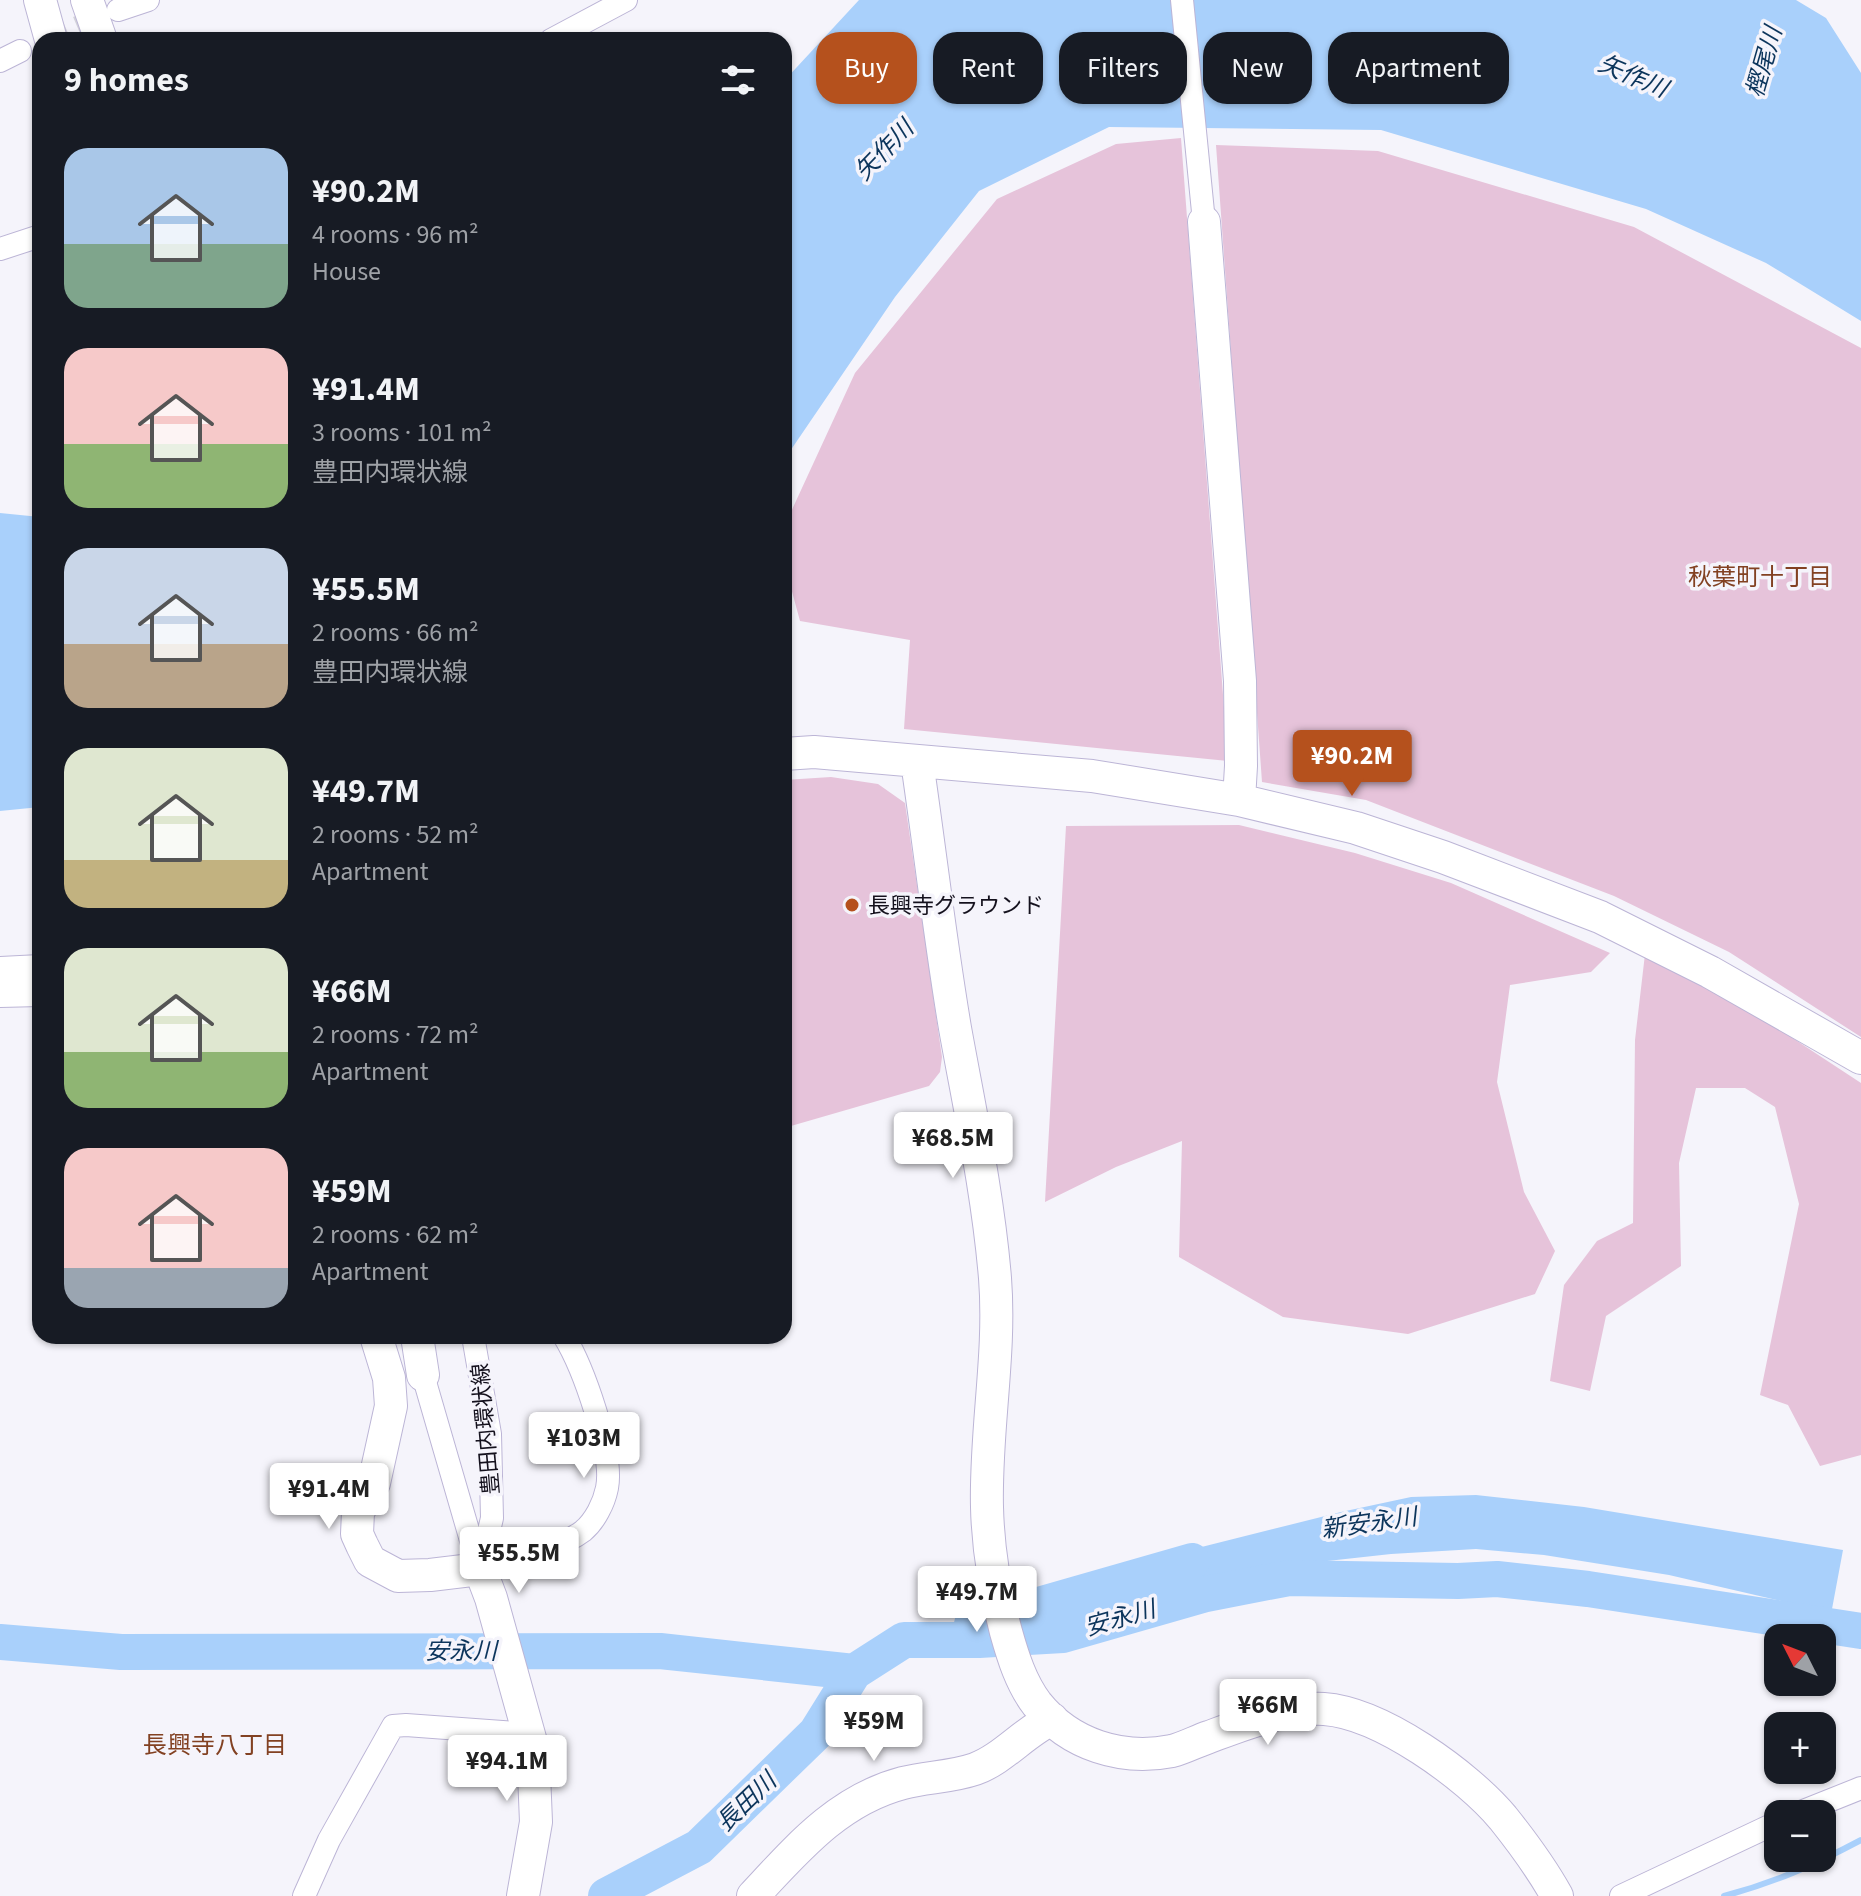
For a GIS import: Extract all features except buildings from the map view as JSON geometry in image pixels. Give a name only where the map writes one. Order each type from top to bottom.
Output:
[{"type":"street","points":[[40,0],[49,32]]},
{"type":"street","points":[[87,0],[98,32]]},
{"type":"street","points":[[566,32],[626,0]]},
{"type":"street","points":[[1182,0],[1204,222],[1240,681],[1239,800]]},
{"type":"street","points":[[0,249],[32,239]]},
{"type":"street","points":[[792,753],[814,752],[917,762],[977,764],[1092,776],[1239,800],[1356,828],[1443,857],[1600,917],[1710,972],[1861,1058]]},
{"type":"street","points":[[917,762],[995,1281],[987,1504],[996,1595],[1013,1658],[1030,1692],[1052,1719],[1081,1740],[1117,1753],[1173,1750],[1263,1719],[1303,1710],[1323,1709],[1359,1717],[1406,1739],[1456,1775],[1500,1815],[1532,1856],[1557,1896]]},
{"type":"street","points":[[0,968],[32,966]]},
{"type":"street","points":[[0,991],[32,990]]},
{"type":"street","points":[[378,1344],[389,1378],[391,1406],[374,1483],[358,1512],[357,1534],[370,1561],[398,1576],[480,1569],[555,1544],[584,1530],[598,1513],[607,1487],[605,1450],[591,1398],[567,1344]]},
{"type":"street","points":[[418,1344],[423,1375],[533,1749],[536,1822],[523,1896]]},
{"type":"street","name":"豊田内環状線","points":[[474,1344],[490,1434],[492,1518],[480,1569]]},
{"type":"street","points":[[753,1896],[819,1827],[853,1804],[872,1793],[904,1783],[977,1768],[1007,1750],[1032,1728],[1052,1719]]},
{"type":"street","points":[[304,1896],[329,1840],[393,1726],[525,1720]]},
{"type":"street","points":[[1831,1800],[1861,1788]]},
{"type":"street","points":[[1621,1896],[1764,1829]]},
{"type":"shaded area","points":[[1181,138],[1228,761],[904,729],[910,640],[800,621],[792,592],[792,510],[855,373],[997,199],[1116,144]]},
{"type":"shaded area","points":[[1216,145],[1378,151],[1634,227],[1861,348],[1861,1037],[1729,952],[1614,896],[1366,800],[1262,782]]},
{"type":"shaded area","name":"長興寺グラウンド","points":[[831,777],[878,784],[905,803],[942,1057],[940,1072],[929,1086],[792,1126],[792,779]]},
{"type":"shaded area","points":[[1239,825],[1355,853],[1451,883],[1610,953],[1591,972],[1510,985],[1497,1082],[1524,1192],[1555,1251],[1535,1294],[1408,1334],[1283,1317],[1179,1257],[1182,1141],[1116,1167],[1045,1202],[1066,826]]},
{"type":"shaded area","points":[[1645,954],[1742,1005],[1861,1083],[1861,1455],[1820,1466],[1788,1405],[1760,1395],[1799,1204],[1775,1107],[1745,1088],[1696,1088],[1679,1163],[1681,1266],[1606,1316],[1590,1391],[1550,1381],[1564,1285],[1597,1241],[1633,1223],[1635,1040]]},
{"type":"water","points":[[859,0],[1796,0],[1826,18],[1861,73],[1861,321],[1766,263],[1646,209],[1381,130],[1109,127],[979,191],[895,297],[792,448],[792,72],[816,46],[816,104],[917,104],[917,32],[829,32]]},
{"type":"water","points":[[0,513],[32,516],[32,808],[0,811]]},
{"type":"water","points":[[1476,1495],[1584,1507],[1843,1550],[1832,1609],[1794,1604],[1669,1575],[1544,1555],[1476,1549],[1300,1564],[1177,1592],[1126,1566],[1411,1497]]},
{"type":"waterway","name":"新安永川","points":[[972,1624],[1192,1561]]},
{"type":"waterway","name":"安永川","points":[[0,1642],[121,1652],[660,1651],[854,1672],[904,1640],[1063,1635],[1206,1594],[1289,1578],[1497,1579],[1588,1589],[1861,1631]]},
{"type":"waterway","name":"長田川","points":[[606,1896],[699,1847],[816,1733],[854,1672]]},
{"type":"waterway","points":[[1724,1896],[1794,1872],[1861,1840]]},
{"type":"tunnel","points":[[66,32],[106,15]]},
{"type":"place","name":"長興寺グラウンド","points":[[852,905]]},
{"type":"district","name":"秋葉町十丁目","points":[[1760,577]]},
{"type":"district","name":"長興寺八丁目","points":[[215,1745]]},
{"type":"water label","name":"樫尾川","points":[[1764,62]]},
{"type":"water label","name":"矢作川","points":[[1633,76]]},
{"type":"water label","name":"矢作川","points":[[884,150]]}]
